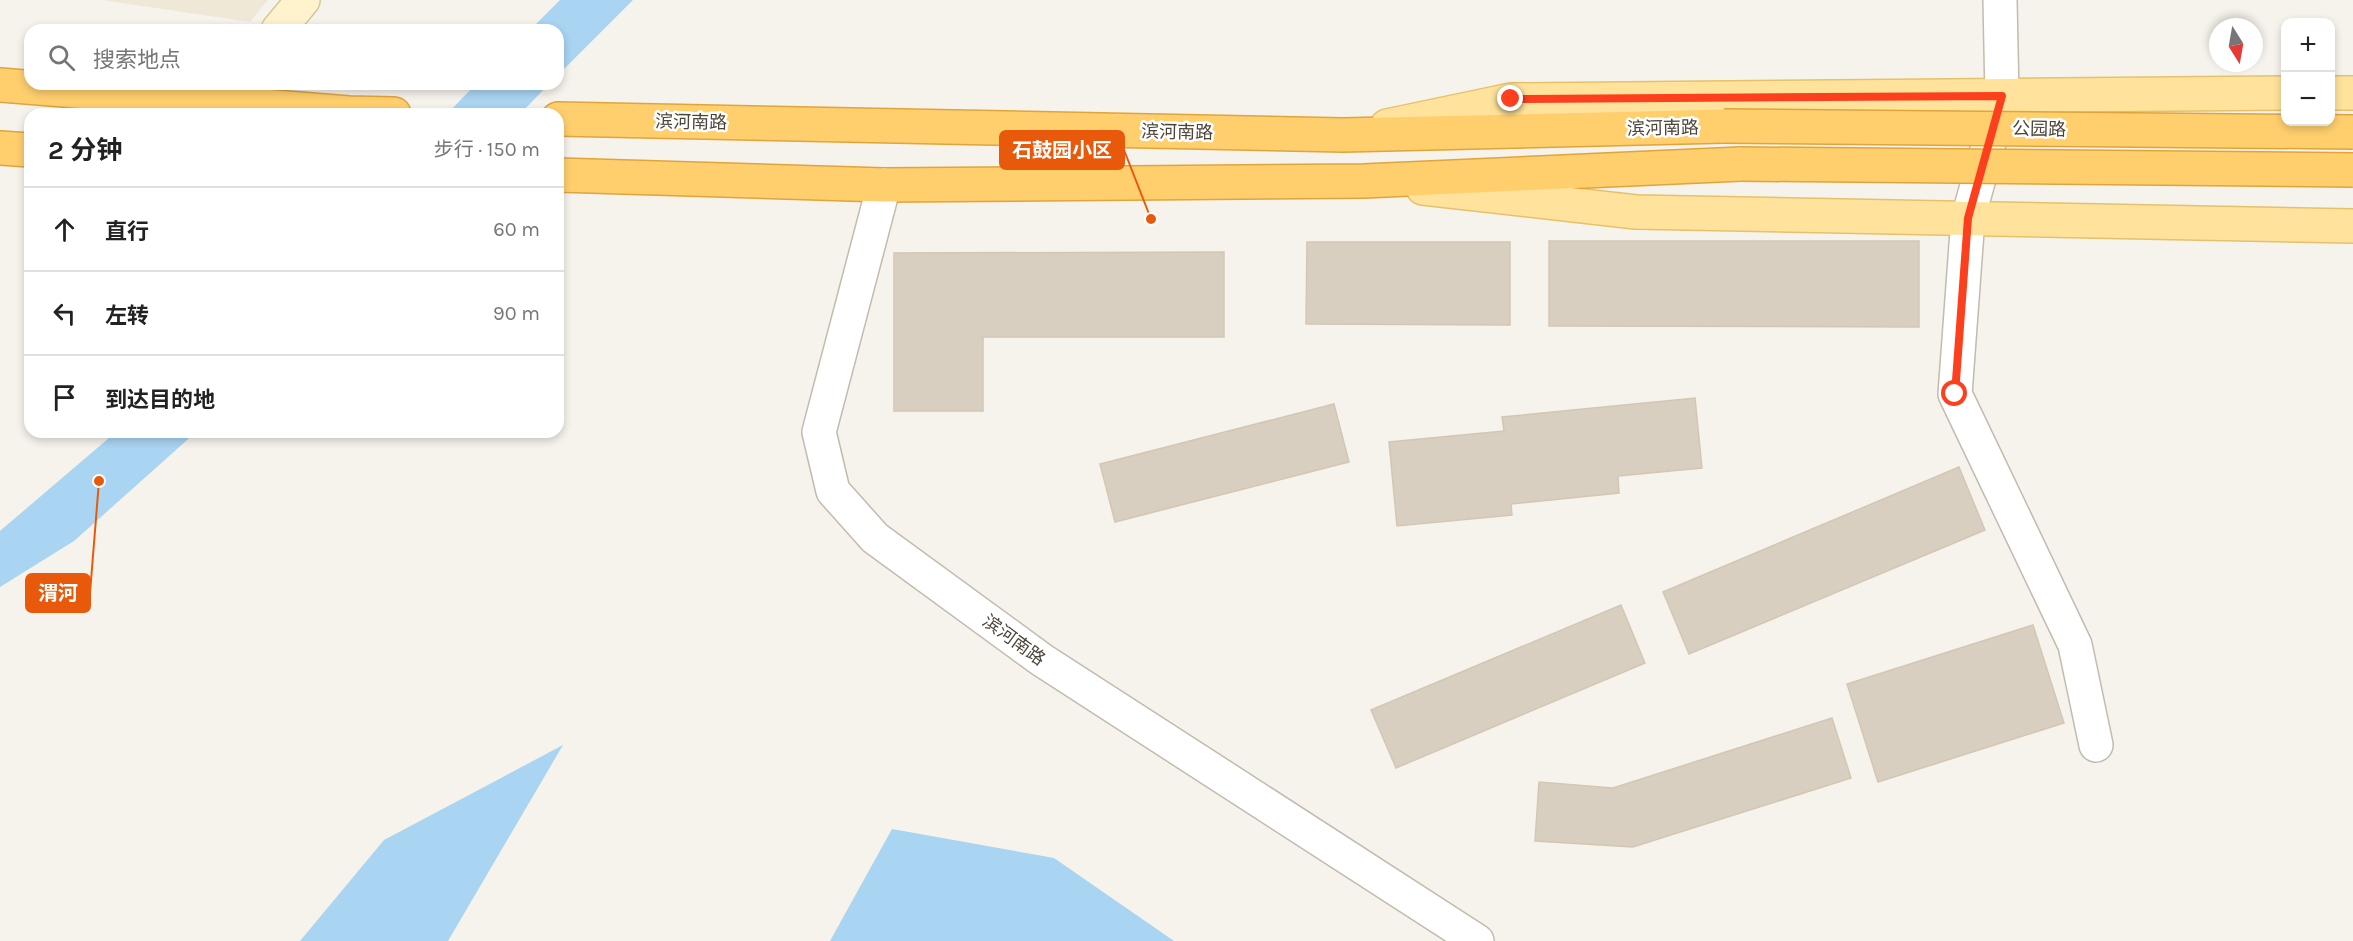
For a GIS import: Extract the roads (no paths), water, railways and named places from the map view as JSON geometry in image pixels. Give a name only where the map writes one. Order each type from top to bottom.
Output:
[{"type":"highway","points":[[0,86],[24,87]]},
{"type":"highway","points":[[65,90],[228,100],[302,108]]},
{"type":"highway","name":"滨河南路","points":[[564,119],[1343,135],[1724,126]]},
{"type":"highway","name":"公园路","points":[[1724,126],[2353,132]]},
{"type":"highway","points":[[0,148],[24,150]]},
{"type":"highway","name":"公园路","points":[[1364,181],[1741,164],[2353,170]]},
{"type":"highway","points":[[564,175],[884,185],[1364,181]]},
{"type":"main road","points":[[283,24],[303,0]]},
{"type":"main road","points":[[1343,135],[1511,99],[2281,93]]},
{"type":"main road","points":[[2335,93],[2353,93]]},
{"type":"main road","points":[[1364,181],[1636,212],[2353,226]]},
{"type":"street","points":[[2000,0],[2002,96],[1968,218],[1955,394],[2075,645],[2096,745]]},
{"type":"street","name":"滨河南路","points":[[884,185],[819,432],[833,491],[875,538],[1042,660],[1477,941]]},
{"type":"water","points":[[560,0],[633,0],[564,69],[564,24],[536,24]]},
{"type":"water","points":[[470,90],[543,90],[526,108],[453,108]]},
{"type":"water","points":[[109,438],[189,438],[74,541],[0,587],[0,531]]},
{"type":"water","points":[[563,745],[448,941],[300,941],[384,840]]},
{"type":"water","points":[[892,829],[1054,858],[1174,941],[830,941]]},
{"type":"place","name":"石鼓园小区","points":[[1151,219]]},
{"type":"place","name":"渭河","points":[[99,481]]}]
